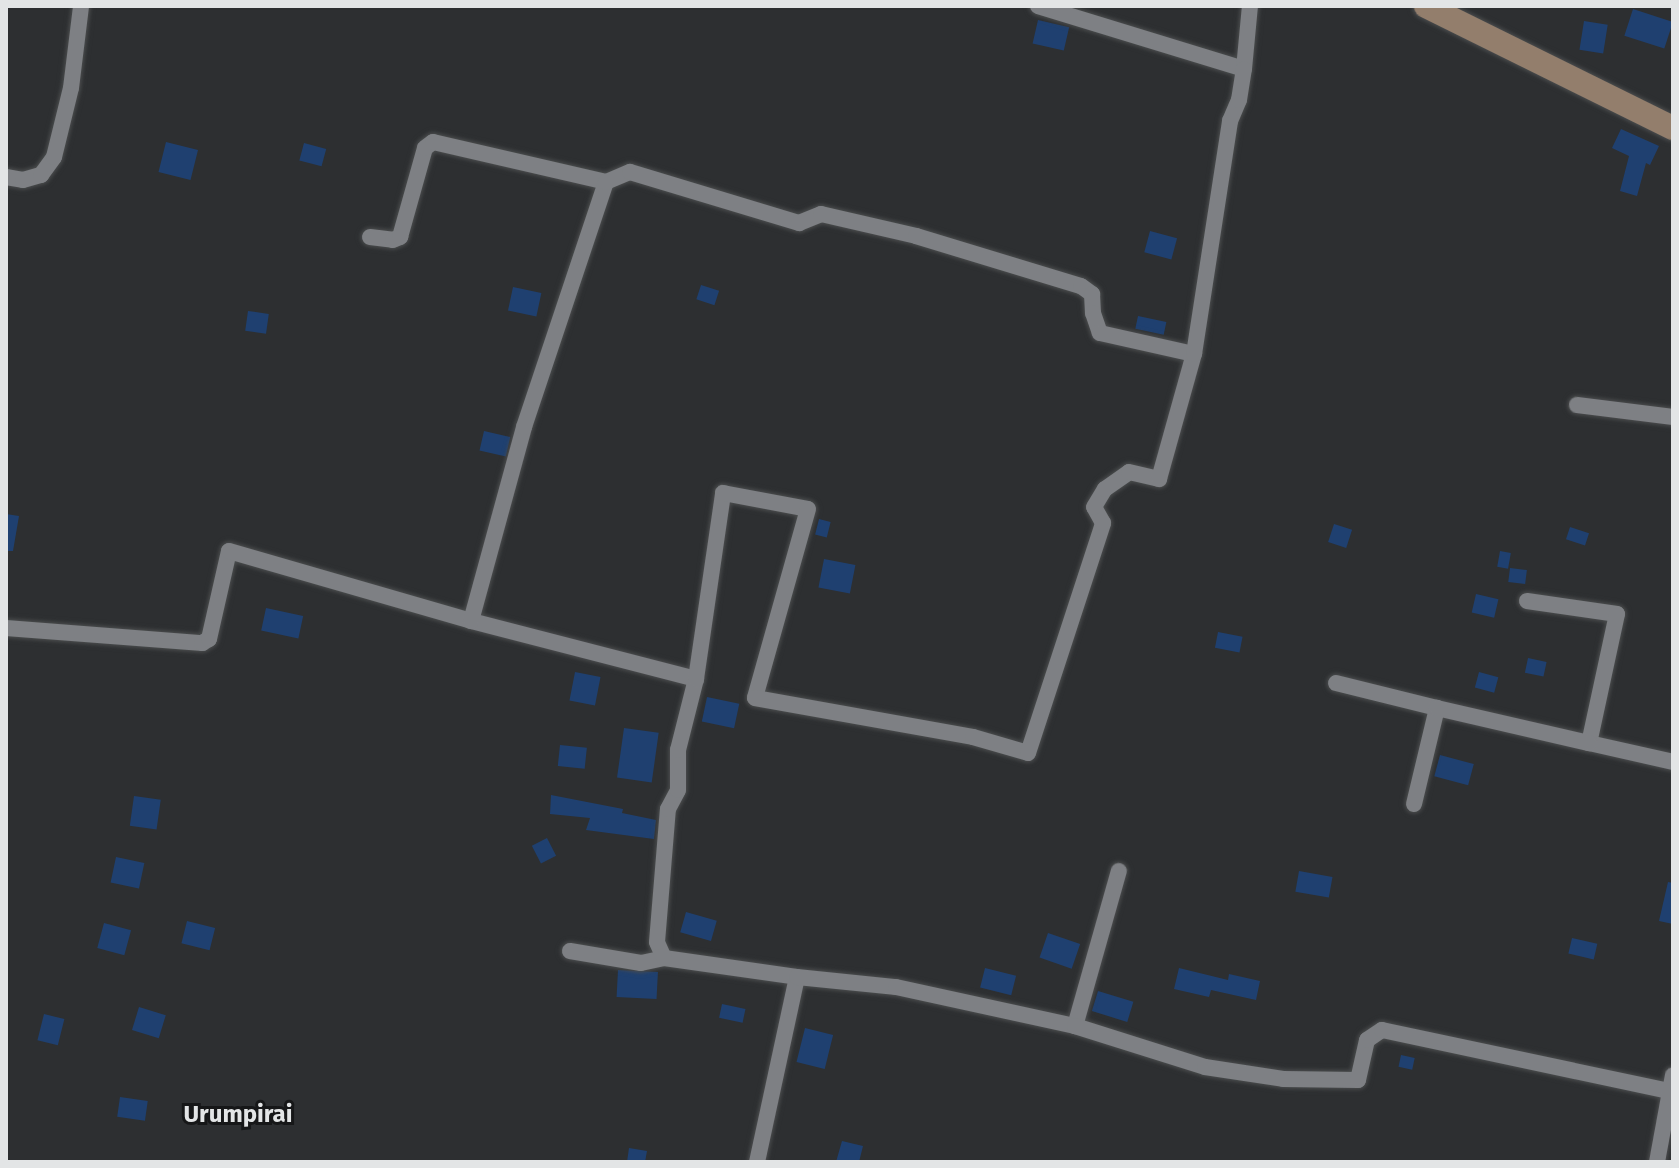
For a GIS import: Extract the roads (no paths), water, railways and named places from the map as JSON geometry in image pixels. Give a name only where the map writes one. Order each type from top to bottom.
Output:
[{"type":"main road","points":[[1426,6],[1673,128]]},
{"type":"street","points":[[6,177],[23,180],[41,175],[54,157],[71,88],[81,6]]},
{"type":"street","points":[[1038,6],[1244,69]]},
{"type":"street","points":[[664,958],[657,942],[668,809],[678,790],[678,750],[696,679],[723,493],[808,509],[755,698],[973,737],[1028,753],[1103,523],[1094,507],[1105,489],[1129,472],[1159,479],[1194,354],[1230,121],[1239,100],[1244,69],[1250,6]]},
{"type":"street","points":[[370,237],[393,240],[400,237],[425,148],[433,142],[606,182],[630,172],[799,223],[821,214],[916,236],[1081,286],[1092,294],[1093,313],[1100,333],[1194,354]]},
{"type":"street","points":[[471,621],[524,427],[606,182]]},
{"type":"street","points":[[1577,405],[1673,417]]},
{"type":"street","points":[[6,628],[202,643],[209,639],[229,551],[471,621],[696,679]]},
{"type":"street","points":[[1527,601],[1617,614],[1589,743]]},
{"type":"street","points":[[1336,683],[1673,762]]},
{"type":"street","points":[[1414,804],[1437,708]]},
{"type":"street","points":[[1075,1026],[1119,871]]},
{"type":"street","points":[[570,951],[641,963],[664,958],[896,987],[1075,1026],[1205,1067],[1283,1079],[1358,1080],[1367,1040],[1382,1030],[1671,1083],[1657,1162]]},
{"type":"street","points":[[757,1162],[797,977]]},
{"type":"district","name":"Urumpirai","points":[[238,1115]]}]
